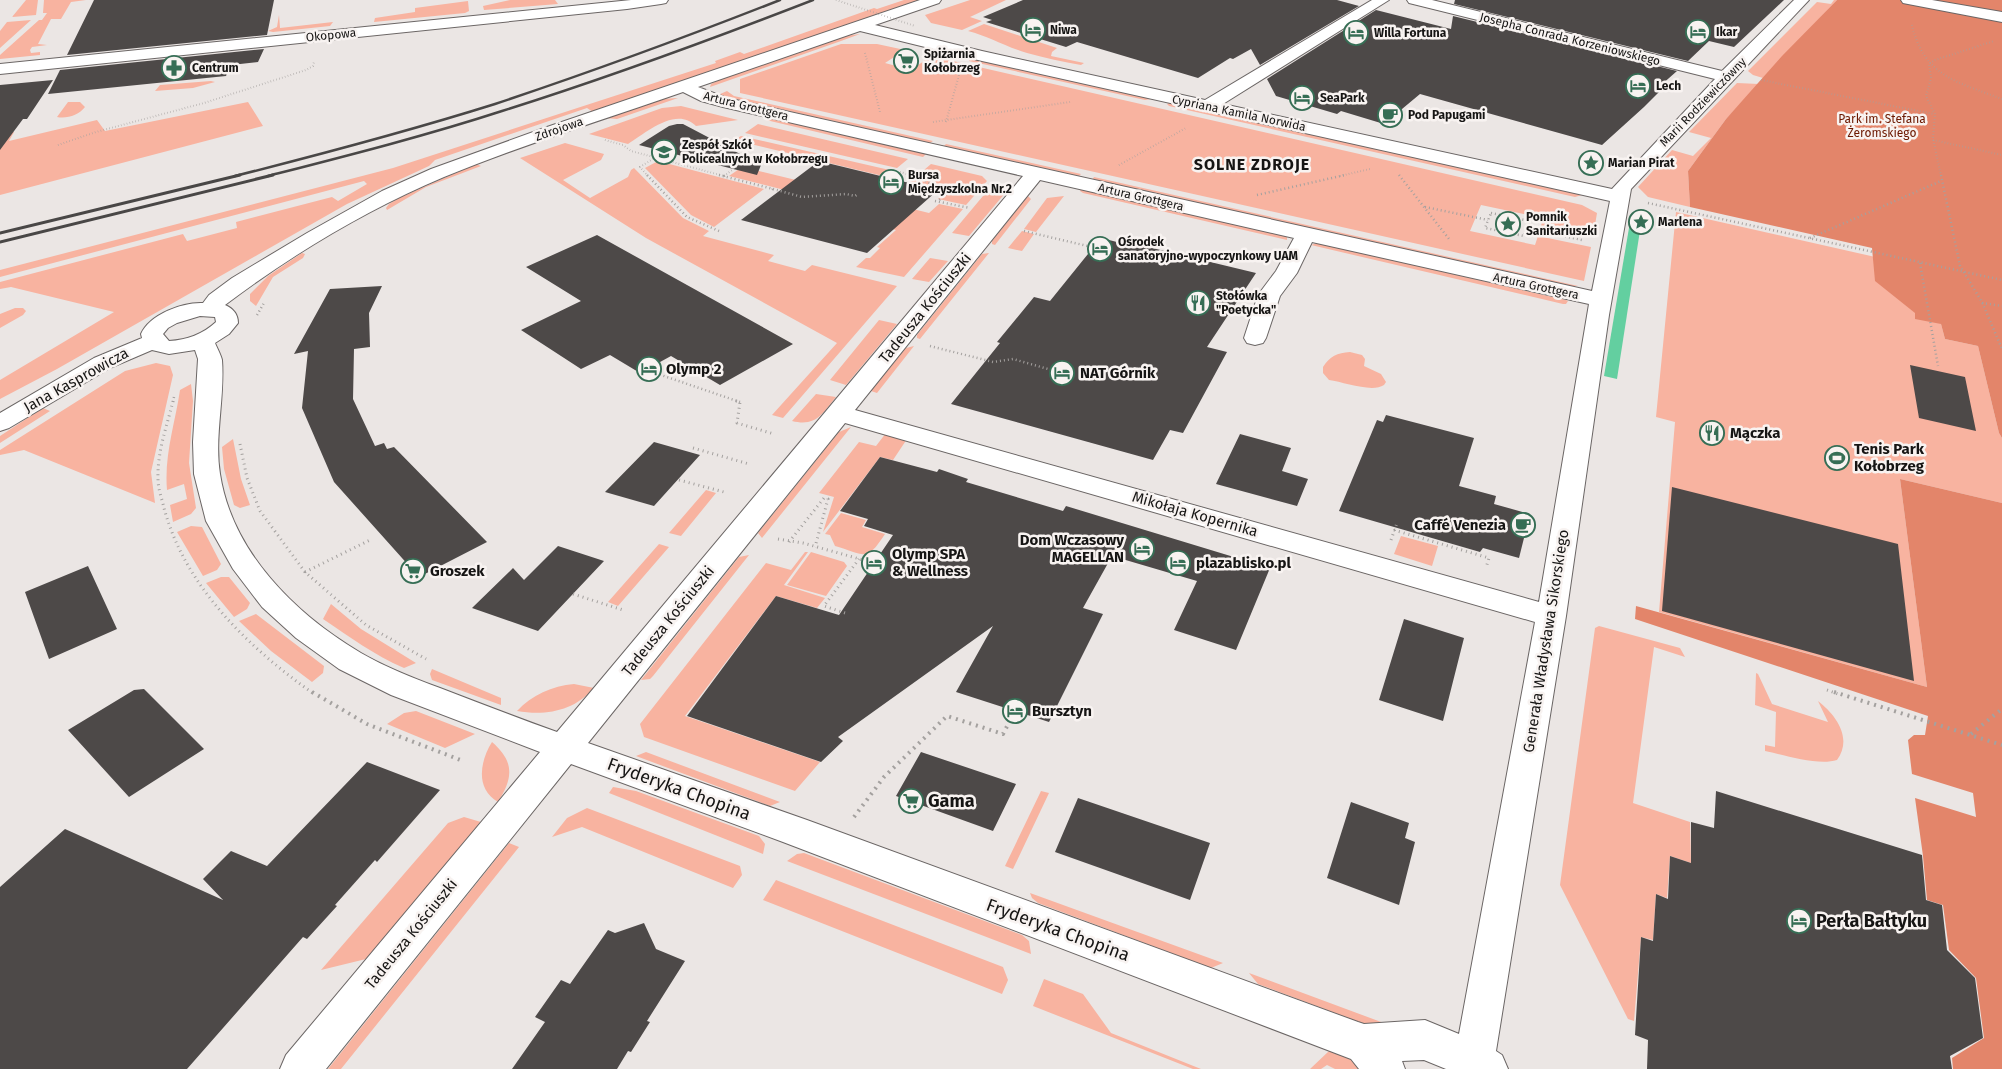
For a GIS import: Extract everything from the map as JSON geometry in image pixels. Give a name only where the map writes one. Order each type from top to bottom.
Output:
[{"type":"street","name":"Zdrojowa","points":[[210,309],[217,300],[266,266],[362,210],[406,187],[470,161],[934,0]]},
{"type":"street","points":[[1208,106],[1382,0]]},
{"type":"street","name":"Josepha Conrada Korzeniowskiego","points":[[1414,0],[1726,77]]},
{"type":"street","name":"Marii Rodziewiczówny","points":[[1618,204],[1624,185],[1802,0]]},
{"type":"street","points":[[1908,0],[2002,17]]},
{"type":"street","points":[[548,28],[597,21],[655,1]]},
{"type":"street","name":"Okopowa","points":[[0,69],[366,26],[476,20],[568,5],[655,1]]},
{"type":"street","points":[[476,3],[476,20]]},
{"type":"street","name":"Cypriana Kamila Norwida","points":[[859,26],[895,36],[1208,106],[1618,204]]},
{"type":"street","name":"Artura Grottgera","points":[[683,86],[723,102],[1601,300]]},
{"type":"street","name":"Tadeusza Kościuszki","points":[[300,1069],[1036,173]]},
{"type":"street","name":"Generała Władysława Sikorskiego","points":[[1479,1066],[1601,300],[1618,204]]},
{"type":"street","points":[[362,210],[384,217]]},
{"type":"street","points":[[1255,338],[1269,295],[1286,274],[1306,235]]},
{"type":"street","points":[[210,309],[225,313],[228,316],[227,323],[219,332],[203,341],[173,346],[158,344],[154,341],[152,337],[153,332],[163,322],[180,313],[210,309]]},
{"type":"street","name":"Jana Kasprowicza","points":[[0,423],[102,362],[154,341]]},
{"type":"street","name":"Fryderyka Chopina","points":[[203,341],[210,359],[206,458],[214,503],[233,546],[272,600],[350,661],[410,690],[785,827],[1374,1056],[1425,1040],[1479,1066]]},
{"type":"street","name":"Mikołaja Kopernika","points":[[838,413],[1551,616]]},
{"type":"path","points":[[836,0],[915,26]]},
{"type":"path","points":[[1911,24],[1920,52],[1928,64],[1931,78],[1926,96],[1935,114],[1934,140],[1941,181],[1963,272],[1982,302],[2002,349]]},
{"type":"path","points":[[1928,64],[1935,60],[2002,39]]},
{"type":"path","points":[[864,47],[882,118]]},
{"type":"path","points":[[58,145],[96,132],[204,103],[306,70],[313,66],[315,59]]},
{"type":"path","points":[[1928,64],[1953,79],[2002,99]]},
{"type":"path","points":[[944,127],[961,70]]},
{"type":"path","points":[[1726,77],[1761,80],[1935,114]]},
{"type":"path","points":[[928,123],[1074,101]]},
{"type":"path","points":[[1116,167],[1190,126]]},
{"type":"path","points":[[604,140],[623,145],[631,151],[802,197],[846,194],[855,196],[858,194]]},
{"type":"path","points":[[1934,140],[2002,155]]},
{"type":"path","points":[[664,152],[640,167],[687,216],[696,222],[719,231]]},
{"type":"path","points":[[724,176],[739,165]]},
{"type":"path","points":[[1249,196],[1371,168]]},
{"type":"path","points":[[1396,171],[1451,240]]},
{"type":"path","points":[[900,172],[918,177],[950,191],[937,201],[970,208]]},
{"type":"path","points":[[1810,239],[1821,232],[1941,181]]},
{"type":"path","points":[[1618,204],[1810,239],[2002,280]]},
{"type":"path","points":[[1424,206],[1488,220]]},
{"type":"path","points":[[1491,212],[1529,221],[1526,228],[1524,236],[1485,228],[1491,212]]},
{"type":"path","points":[[1526,228],[1611,246]]},
{"type":"path","points":[[1035,233],[1100,250]]},
{"type":"path","points":[[1920,263],[1938,366]]},
{"type":"path","points":[[254,320],[265,301]]},
{"type":"path","points":[[1982,302],[2002,306]]},
{"type":"path","points":[[925,345],[992,362],[1013,359],[1062,373]]},
{"type":"path","points":[[649,369],[661,375],[740,402],[737,422],[774,434]]},
{"type":"path","points":[[239,438],[247,478],[258,507],[305,572],[366,625],[429,661]]},
{"type":"path","points":[[693,448],[749,464]]},
{"type":"path","points":[[679,480],[724,492]]},
{"type":"path","points":[[789,542],[824,498],[828,500],[815,547]]},
{"type":"path","points":[[1389,545],[1397,523]]},
{"type":"path","points":[[1394,530],[1489,558]]},
{"type":"path","points":[[775,538],[874,563]]},
{"type":"path","points":[[305,572],[370,540]]},
{"type":"path","points":[[845,613],[824,606],[858,559]]},
{"type":"path","points":[[573,594],[623,610]]},
{"type":"path","points":[[1827,690],[2002,745]]},
{"type":"path","points":[[1971,735],[2002,709]]},
{"type":"path","points":[[852,819],[861,803],[873,789],[947,716],[1003,734],[1015,711]]},
{"type":"shaded area","points":[[26,0],[38,0],[36,15],[12,17]]},
{"type":"shaded area","points":[[44,0],[86,0],[71,2],[61,19],[51,19],[38,44],[47,45],[32,47],[30,50],[31,53],[40,52],[40,55],[0,59],[0,55],[39,20],[42,20],[47,13],[43,13]]},
{"type":"shaded area","points":[[510,0],[555,0],[558,4],[484,10],[483,6]]},
{"type":"shaded area","points":[[904,0],[921,0],[593,112],[587,108],[435,160],[429,166],[347,204],[57,369],[0,399],[0,380],[114,312],[11,287],[0,289],[0,282],[183,234],[187,241],[237,228],[236,222],[332,197],[338,201],[367,184],[364,181],[0,277],[0,270],[393,168],[716,63],[715,61],[740,52],[744,54],[874,8],[877,9]]},
{"type":"shaded area","points":[[970,0],[1006,0],[970,17],[982,21],[962,30],[931,23],[925,15]]},
{"type":"shaded area","points":[[1834,0],[1837,0],[1763,78],[1753,75],[1748,71],[1817,2],[1831,4]]},
{"type":"shaded area","points":[[468,1],[469,11],[465,13],[374,22],[375,18],[415,12],[415,8]]},
{"type":"shaded area","points":[[279,15],[280,28],[333,22],[330,26],[268,31],[277,27]]},
{"type":"shaded area","points":[[31,20],[0,48],[0,31],[7,22]]},
{"type":"shaded area","points":[[984,24],[1057,48],[1052,52],[1051,56],[1084,63],[1081,65],[1074,64],[1027,53],[968,31]]},
{"type":"shaded area","points":[[860,34],[710,87],[711,84],[723,78],[845,36]]},
{"type":"shaded area","points":[[841,44],[877,44],[905,50],[885,63],[911,70],[931,56],[1582,205],[1597,213],[1593,237],[1541,226],[1543,218],[1481,205],[1470,231],[1535,245],[1538,236],[1591,247],[1584,281],[740,93],[740,79]]},
{"type":"shaded area","points":[[970,58],[1151,99],[1145,100],[969,61]]},
{"type":"shaded area","points":[[215,82],[193,88],[155,91],[160,85]]},
{"type":"shaded area","points":[[1737,83],[1759,84],[1726,119],[1688,171],[1690,207],[1648,197],[1638,187],[1672,150],[1693,156],[1711,138],[1689,132]]},
{"type":"shaded area","points":[[727,91],[734,96],[933,141],[930,143],[718,95]]},
{"type":"shaded area","points":[[678,98],[617,119],[605,118],[660,99]]},
{"type":"shaded area","points":[[68,102],[80,102],[85,107],[73,116],[57,117]]},
{"type":"shaded area","points":[[248,102],[263,126],[0,195],[0,133],[14,132],[9,141],[97,120],[105,131]]},
{"type":"shaded area","points":[[1167,104],[1582,195],[1575,197],[1169,106]]},
{"type":"shaded area","points":[[681,106],[738,120],[696,126],[688,121],[670,120],[652,128],[628,144],[589,134],[662,108]]},
{"type":"shaded area","points":[[772,118],[926,154],[923,157],[766,120]]},
{"type":"shaded area","points":[[758,124],[908,159],[897,168],[745,133]]},
{"type":"shaded area","points":[[741,136],[894,171],[887,177],[734,140]]},
{"type":"shaded area","points":[[565,143],[604,154],[601,160],[563,180],[590,198],[628,177],[634,168],[683,218],[709,231],[703,236],[774,255],[768,261],[805,271],[812,265],[897,286],[783,418],[772,415],[837,343],[646,238],[520,158]]},
{"type":"shaded area","points":[[946,144],[1081,174],[1079,176],[944,146]]},
{"type":"shaded area","points":[[658,161],[764,189],[714,227],[691,215],[645,168]]},
{"type":"shaded area","points":[[476,164],[481,166],[426,187],[387,210],[386,208],[389,204],[399,198]]},
{"type":"shaded area","points":[[931,164],[982,176],[987,181],[966,205],[938,199],[947,190],[910,182]]},
{"type":"shaded area","points":[[742,167],[841,191],[804,195],[729,176]]},
{"type":"shaded area","points":[[1094,177],[1578,286],[1567,286],[1092,180]]},
{"type":"shaded area","points":[[1081,189],[1287,236],[1287,240],[1083,193],[1080,191]]},
{"type":"shaded area","points":[[990,192],[1006,192],[969,236],[952,233],[983,196]]},
{"type":"shaded area","points":[[1028,196],[1031,199],[995,245],[992,244],[992,241]]},
{"type":"shaded area","points":[[1064,196],[1036,232],[1024,229],[1047,198]]},
{"type":"shaded area","points":[[885,202],[929,213],[939,204],[963,209],[904,277],[856,267],[866,258],[870,258],[880,248],[877,247],[896,230],[862,221]]},
{"type":"shaded area","name":"Tenis Park Kołobrzeg","points":[[1676,212],[1893,261],[1941,324],[1945,339],[1978,346],[1999,433],[2002,438],[2002,503],[1900,479],[1927,687],[1659,612],[1675,422],[1656,417]]},
{"type":"shaded area","points":[[1630,222],[1641,224],[1617,379],[1604,376]]},
{"type":"shaded area","points":[[1022,231],[1034,234],[1022,251],[1008,248]]},
{"type":"shaded area","points":[[1317,243],[1568,301],[1566,304],[1563,304],[1311,245]]},
{"type":"shaded area","points":[[302,253],[305,254],[303,258],[273,277],[256,306],[250,301],[250,294],[268,276]]},
{"type":"shaded area","points":[[989,253],[920,339],[917,338],[917,335],[982,254]]},
{"type":"shaded area","points":[[930,258],[948,261],[929,282],[912,279]]},
{"type":"shaded area","points":[[15,308],[23,308],[26,311],[23,315],[0,328],[0,314]]},
{"type":"shaded area","points":[[879,320],[897,324],[846,385],[830,380]]},
{"type":"shaded area","points":[[914,346],[877,393],[871,391],[906,348]]},
{"type":"shaded area","points":[[1350,352],[1362,355],[1365,359],[1364,366],[1381,374],[1386,382],[1384,385],[1372,388],[1329,380],[1323,373],[1323,367],[1328,360],[1341,353]]},
{"type":"shaded area","points":[[156,363],[170,366],[173,375],[151,472],[155,503],[24,450],[0,455],[0,450],[125,371]]},
{"type":"shaded area","points":[[191,384],[193,401],[189,463],[196,508],[191,514],[173,522],[170,505],[187,499],[184,484],[167,490],[168,452],[180,390]]},
{"type":"shaded area","points":[[816,394],[836,397],[822,414],[813,421],[792,421]]},
{"type":"shaded area","points":[[43,408],[50,411],[0,443],[0,436]]},
{"type":"shaded area","points":[[851,427],[762,538],[758,533],[839,432]]},
{"type":"shaded area","points":[[886,433],[907,439],[893,460],[880,457],[823,532],[834,497],[819,493],[859,442],[876,446]]},
{"type":"shaded area","points":[[233,439],[241,479],[250,505],[240,508],[234,505],[224,469],[222,447]]},
{"type":"shaded area","points":[[706,490],[716,493],[681,536],[669,533]]},
{"type":"shaded area","points":[[841,513],[866,520],[862,527],[885,534],[874,549],[869,553],[859,554],[835,546],[830,535],[825,534]]},
{"type":"shaded area","points":[[191,526],[202,527],[221,564],[217,570],[203,576],[177,532]]},
{"type":"shaded area","points":[[1401,536],[1438,546],[1432,566],[1394,554]]},
{"type":"shaded area","points":[[659,544],[669,547],[618,606],[608,602]]},
{"type":"shaded area","points":[[805,552],[808,552],[784,585],[825,598],[817,608],[776,596],[685,716],[820,762],[795,791],[644,737],[640,724],[766,563],[791,570]]},
{"type":"shaded area","points":[[811,552],[844,562],[847,566],[826,596],[787,585]]},
{"type":"shaded area","points":[[749,555],[653,676],[650,679],[641,680],[739,557]]},
{"type":"shaded area","points":[[221,577],[229,577],[250,603],[247,609],[234,617],[206,583]]},
{"type":"shaded area","points":[[331,604],[361,629],[416,663],[404,668],[393,663],[323,619]]},
{"type":"shaded area","points":[[256,614],[324,666],[323,673],[312,682],[271,651],[239,621]]},
{"type":"shaded area","points":[[1599,626],[1680,648],[1685,657],[1654,647],[1633,803],[1690,822],[1691,863],[1670,856],[1667,898],[1656,894],[1653,940],[1641,937],[1634,1021],[1628,1019],[1560,885],[1595,628]]},
{"type":"shaded area","points":[[432,669],[501,698],[501,705],[432,680],[430,674]]},
{"type":"shaded area","points":[[1756,673],[1772,704],[1828,722],[1818,701],[1831,713],[1843,735],[1842,752],[1837,760],[1811,761],[1765,751],[1765,745],[1775,747],[1776,712],[1755,705]]},
{"type":"shaded area","points":[[574,684],[594,688],[578,702],[559,710],[538,713],[517,711],[529,700],[543,692]]},
{"type":"shaded area","points":[[416,711],[475,734],[445,748],[387,724],[404,713]]},
{"type":"shaded area","points":[[492,742],[505,756],[509,771],[507,785],[498,802],[486,790],[482,774],[485,758]]},
{"type":"shaded area","points":[[646,752],[780,802],[770,806],[636,756]]},
{"type":"shaded area","points":[[613,787],[636,791],[759,836],[765,844],[763,854],[609,793]]},
{"type":"shaded area","points":[[1041,791],[1049,793],[1013,869],[1005,866]]},
{"type":"shaded area","points":[[587,808],[740,866],[742,875],[733,888],[582,827],[552,837],[567,818]]},
{"type":"shaded area","points":[[464,817],[481,822],[366,959],[321,970],[448,823]]},
{"type":"shaded area","points":[[509,843],[519,847],[341,1069],[328,1069]]},
{"type":"shaded area","points":[[804,853],[1022,935],[1029,941],[1031,954],[787,861],[797,854]]},
{"type":"shaded area","points":[[776,880],[1003,967],[1008,980],[1002,994],[763,900]]},
{"type":"shaded area","points":[[1030,893],[1223,963],[1211,968],[1038,903],[1032,898]]},
{"type":"shaded area","points":[[1249,973],[1400,1029],[1372,1027],[1258,984]]},
{"type":"shaded area","points":[[1044,979],[1083,994],[1111,1033],[1201,1069],[1193,1069],[1033,1006]]},
{"type":"shaded area","points":[[1329,1051],[1348,1058],[1364,1069],[1335,1069],[1327,1065],[1321,1069],[1310,1069]]},
{"type":"green space","name":"Park im. Stefana Żeromskiego","points":[[1837,0],[2002,0],[2002,438],[1999,433],[1978,346],[1945,339],[1941,324],[1915,319],[1915,313],[1875,281],[1872,248],[1690,207],[1688,171],[1726,119],[1782,56]]},
{"type":"green space","points":[[1900,479],[2002,503],[2002,1069],[1953,1069],[1952,1058],[1984,1038],[1976,978],[1949,950],[1943,905],[1927,900],[1915,798],[1976,817],[1973,793],[1912,774],[1908,740],[1914,735],[1925,735],[1928,716],[1635,619],[1636,606],[1927,687]]},
{"type":"building","points":[[94,0],[274,0],[267,35],[67,55]]},
{"type":"building","points":[[1023,0],[1337,0],[1359,6],[1260,65],[1251,49],[1233,59],[1230,58],[1198,78],[1077,42],[1066,47],[986,22],[992,20],[983,17]]},
{"type":"building","points":[[1455,0],[1784,0],[1734,47],[1709,41],[1688,61],[1454,4]]},
{"type":"building","points":[[1376,10],[1451,29],[1453,16],[1677,71],[1660,86],[1664,87],[1644,107],[1602,145],[1420,94],[1384,124],[1341,111],[1337,114],[1276,96],[1267,79]]},
{"type":"building","points":[[264,49],[258,62],[231,65],[226,76],[48,94],[60,70]]},
{"type":"building","points":[[53,80],[27,119],[23,119],[0,150],[0,85]]},
{"type":"building","points":[[683,124],[761,165],[757,175],[639,145],[669,126]]},
{"type":"building","points":[[819,161],[938,190],[867,253],[741,220]]},
{"type":"building","points":[[597,235],[793,344],[720,385],[671,356],[640,373],[610,355],[581,369],[521,330],[581,301],[526,267]]},
{"type":"building","points":[[1109,240],[1117,242],[1119,240],[1256,273],[1207,347],[1227,352],[1183,433],[1170,430],[1153,460],[951,404],[1000,343],[997,342],[1034,297],[1050,301],[1092,249],[1099,251]]},
{"type":"building","points":[[382,286],[369,313],[370,347],[354,349],[353,399],[375,446],[384,443],[387,449],[394,447],[487,542],[419,577],[334,482],[302,408],[308,351],[294,354],[330,289]]},
{"type":"building","points":[[1910,365],[1965,377],[1976,431],[1919,418]]},
{"type":"building","points":[[1386,415],[1474,438],[1459,486],[1496,496],[1494,504],[1530,514],[1519,558],[1483,548],[1480,552],[1339,511],[1377,420],[1383,422]]},
{"type":"building","points":[[1240,434],[1291,448],[1282,471],[1308,479],[1297,506],[1216,484]]},
{"type":"building","points":[[654,442],[700,455],[654,506],[605,492]]},
{"type":"building","points":[[880,457],[937,472],[939,469],[968,479],[966,482],[1063,511],[1066,506],[1270,568],[1236,650],[1174,630],[1197,581],[1112,556],[1083,608],[1103,614],[1049,722],[956,692],[993,626],[838,737],[843,741],[821,762],[687,716],[776,596],[839,615],[893,535],[864,526],[868,519],[840,511]]},
{"type":"building","points":[[1672,487],[1898,544],[1914,681],[1662,611]]},
{"type":"building","points":[[558,546],[604,561],[538,631],[472,608],[513,568],[524,580]]},
{"type":"building","points":[[88,566],[117,629],[49,659],[25,592]]},
{"type":"building","points":[[1404,619],[1464,638],[1443,721],[1379,700]]},
{"type":"building","points":[[144,689],[204,749],[129,797],[68,730],[134,690]]},
{"type":"building","points":[[921,752],[1016,784],[993,831],[896,796]]},
{"type":"building","points":[[367,762],[440,790],[377,862],[375,860],[307,939],[303,937],[187,1069],[0,1069],[0,887],[65,829],[223,900],[203,879],[231,851],[267,866]]},
{"type":"building","name":"Perła Bałtyku","points":[[1716,791],[1922,855],[1926,900],[1942,905],[1947,950],[1975,978],[1983,1038],[1950,1056],[1952,1069],[1647,1069],[1648,1040],[1635,1035],[1641,937],[1653,941],[1656,894],[1668,899],[1670,856],[1691,863],[1691,822],[1714,828]]},
{"type":"building","points":[[1078,798],[1210,843],[1190,900],[1055,852]]},
{"type":"building","points":[[1351,802],[1409,823],[1405,838],[1415,842],[1399,905],[1327,878]]},
{"type":"building","points":[[644,923],[656,949],[685,961],[647,1021],[650,1022],[631,1052],[628,1051],[617,1069],[512,1069],[545,1022],[535,1017],[561,980],[570,984],[608,930],[615,933]]},
{"type":"railway","points":[[235,176],[365,142],[495,104],[638,54],[780,0]]},
{"type":"railway","points":[[268,176],[473,120],[658,58],[813,0]]},
{"type":"railway","points":[[0,233],[240,175]]},
{"type":"railway","points":[[0,242],[273,175]]},
{"type":"place","name":"Niwa","points":[[1033,30]]},
{"type":"place","name":"Ikar","points":[[1698,32]]},
{"type":"place","name":"Willa Fortuna","points":[[1356,33]]},
{"type":"place","name":"Spiżarnia Kołobrzeg","points":[[906,61]]},
{"type":"place","name":"Centrum","points":[[174,68]]},
{"type":"place","name":"Lech","points":[[1638,86]]},
{"type":"place","name":"SeaPark","points":[[1302,98]]},
{"type":"place","name":"Pod Papugami","points":[[1390,115]]},
{"type":"place","name":"Zespół Szkół Policealnych w Kołobrzegu","points":[[664,152]]},
{"type":"place","name":"Marian Pirat","points":[[1591,163]]},
{"type":"place","name":"Bursa Międzyszkolna Nr.2","points":[[891,182]]},
{"type":"place","name":"Marlena","points":[[1641,222]]},
{"type":"place","name":"Pomnik Sanitariuszki","points":[[1508,224]]},
{"type":"place","name":"Ośrodek sanatoryjno-wypoczynkowy UAM","points":[[1100,249]]},
{"type":"place","name":"Stołówka \"Poetycka\"","points":[[1198,303]]},
{"type":"place","name":"Olymp 2","points":[[649,369]]},
{"type":"place","name":"NAT Górnik","points":[[1062,373]]},
{"type":"place","name":"Mączka","points":[[1712,433]]},
{"type":"place","name":"Tenis Park Kołobrzeg","points":[[1837,458]]},
{"type":"place","name":"Caffé Venezia","points":[[1523,525]]},
{"type":"place","name":"Dom Wczasowy MAGELLAN","points":[[1142,549]]},
{"type":"place","name":"Olymp SPA & Wellness","points":[[874,563]]},
{"type":"place","name":"plazablisko.pl","points":[[1178,563]]},
{"type":"place","name":"Groszek","points":[[413,571]]},
{"type":"place","name":"Bursztyn","points":[[1015,711]]},
{"type":"place","name":"Gama","points":[[911,801]]},
{"type":"place","name":"Perła Bałtyku","points":[[1799,921]]},
{"type":"district","name":"SOLNE ZDROJE","points":[[1252,164]]}]
